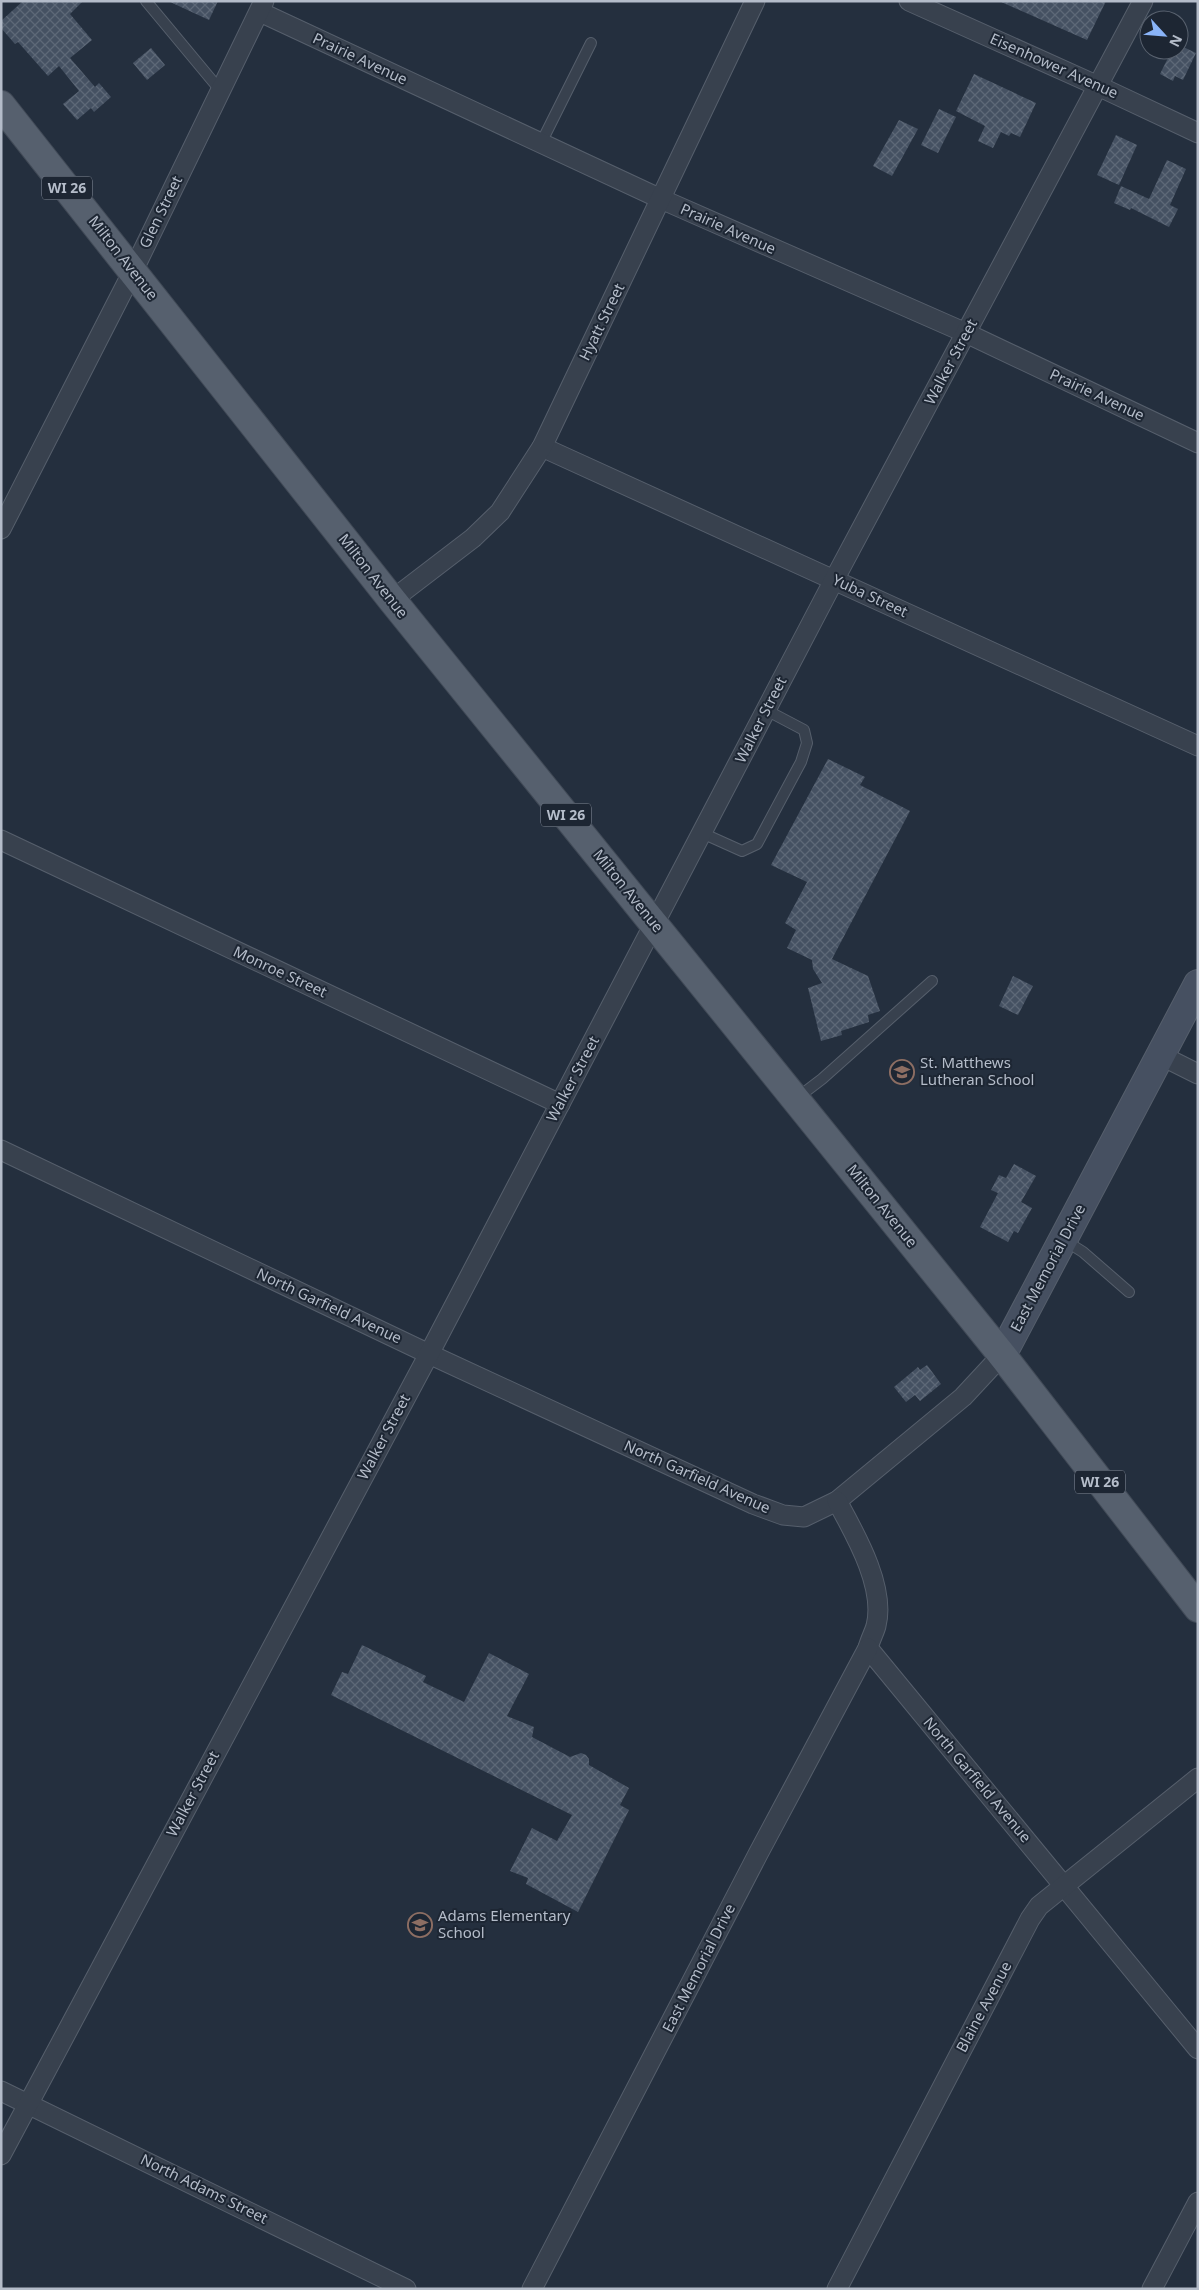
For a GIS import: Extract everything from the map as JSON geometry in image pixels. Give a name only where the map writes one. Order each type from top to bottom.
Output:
[{"type":"main road","name":"Milton Avenue","points":[[1,105],[392,600],[1002,1355],[1197,1607]]},
{"type":"main road","name":"East Memorial Drive","points":[[1002,1355],[1198,984]]},
{"type":"street","name":"Hyatt Street","points":[[392,600],[473,538],[500,512],[542,447],[755,1]]},
{"type":"street","name":"Eisenhower Avenue","points":[[909,1],[1198,133]]},
{"type":"street","name":"Walker Street","points":[[1,2155],[429,1354],[834,580],[1143,1]]},
{"type":"street","name":"Glen Street","points":[[1,529],[133,271],[262,6]]},
{"type":"street","name":"Prairie Avenue","points":[[262,6],[541,143],[661,199],[966,333],[1198,443]]},
{"type":"street","name":"Yuba Street","points":[[542,447],[1198,746]]},
{"type":"street","name":"Monroe Street","points":[[1,840],[560,1104]]},
{"type":"street","points":[[1160,1055],[1198,1074]]},
{"type":"street","name":"North Garfield Avenue","points":[[1,1150],[429,1354],[760,1507],[784,1515],[804,1517],[837,1501]]},
{"type":"street","name":"East Memorial Drive","points":[[837,1501],[963,1397],[1002,1355]]},
{"type":"street","points":[[837,1501],[854,1532],[874,1582],[878,1603],[876,1624],[868,1648]]},
{"type":"street","name":"East Memorial Drive","points":[[532,2289],[758,1854],[868,1648]]},
{"type":"street","name":"North Garfield Avenue","points":[[868,1648],[1198,2049]]},
{"type":"street","name":"Blaine Avenue","points":[[837,2289],[1030,1919],[1039,1906],[1198,1778]]},
{"type":"street","name":"North Adams Street","points":[[1,2090],[29,2102],[406,2289]]},
{"type":"street","points":[[1152,2289],[1198,2202]]},
{"type":"lane","points":[[146,1],[220,90]]},
{"type":"lane","points":[[541,143],[591,44]]},
{"type":"lane","points":[[702,833],[742,851],[757,844],[801,762],[807,743],[804,730],[766,710]]},
{"type":"lane","points":[[796,1099],[822,1079],[932,981]]},
{"type":"lane","points":[[1063,1239],[1083,1252],[1129,1292]]},
{"type":"building","points":[[23,1],[83,1],[70,14],[92,40],[70,58],[95,87],[99,83],[111,97],[94,112],[91,108],[77,120],[63,104],[79,91],[59,66],[48,76],[18,42],[15,44],[1,28],[1,21]]},
{"type":"building","points":[[168,1],[218,1],[209,20]]},
{"type":"building","points":[[999,1],[1106,1],[1087,40]]},
{"type":"building","points":[[151,48],[165,65],[147,80],[133,63]]},
{"type":"building","points":[[1189,50],[1196,53],[1183,80],[1175,76],[1173,81],[1160,74],[1167,60],[1189,60]]},
{"type":"building","points":[[974,74],[1036,103],[1020,137],[1011,133],[1009,136],[1001,132],[993,148],[978,141],[985,126],[956,111]]},
{"type":"building","points":[[939,109],[956,117],[938,153],[921,145]]},
{"type":"building","points":[[899,120],[918,129],[892,176],[873,166]]},
{"type":"building","points":[[1116,135],[1137,145],[1119,185],[1097,175]]},
{"type":"building","points":[[1167,160],[1186,169],[1170,205],[1178,209],[1169,227],[1131,208],[1130,210],[1114,203],[1121,186],[1149,199]]},
{"type":"building","points":[[828,759],[865,777],[860,785],[910,811],[832,959],[868,976],[880,1011],[868,1015],[869,1022],[841,1031],[842,1035],[821,1041],[808,988],[822,983],[813,969],[812,960],[787,948],[796,930],[785,923],[807,882],[771,865]]},
{"type":"building","points":[[1013,976],[1033,986],[1018,1015],[999,1006]]},
{"type":"building","points":[[1014,1164],[1036,1176],[1021,1202],[1032,1208],[1018,1233],[1014,1231],[1008,1242],[980,1227],[998,1193],[991,1190],[999,1175],[1006,1178]]},
{"type":"building","points":[[927,1365],[941,1384],[920,1401],[915,1395],[906,1402],[894,1387],[918,1367],[920,1370]]},
{"type":"building","points":[[362,1645],[426,1676],[423,1682],[464,1702],[489,1653],[529,1674],[507,1716],[534,1727],[532,1737],[570,1757],[581,1753],[586,1755],[589,1759],[589,1765],[629,1788],[620,1805],[629,1810],[578,1912],[526,1884],[528,1878],[510,1871],[532,1828],[557,1841],[572,1815],[331,1695],[342,1672],[348,1674]]},
{"type":"place","name":"St. Matthews Lutheran School","points":[[902,1072]]},
{"type":"place","name":"Adams Elementary School","points":[[420,1925]]}]
